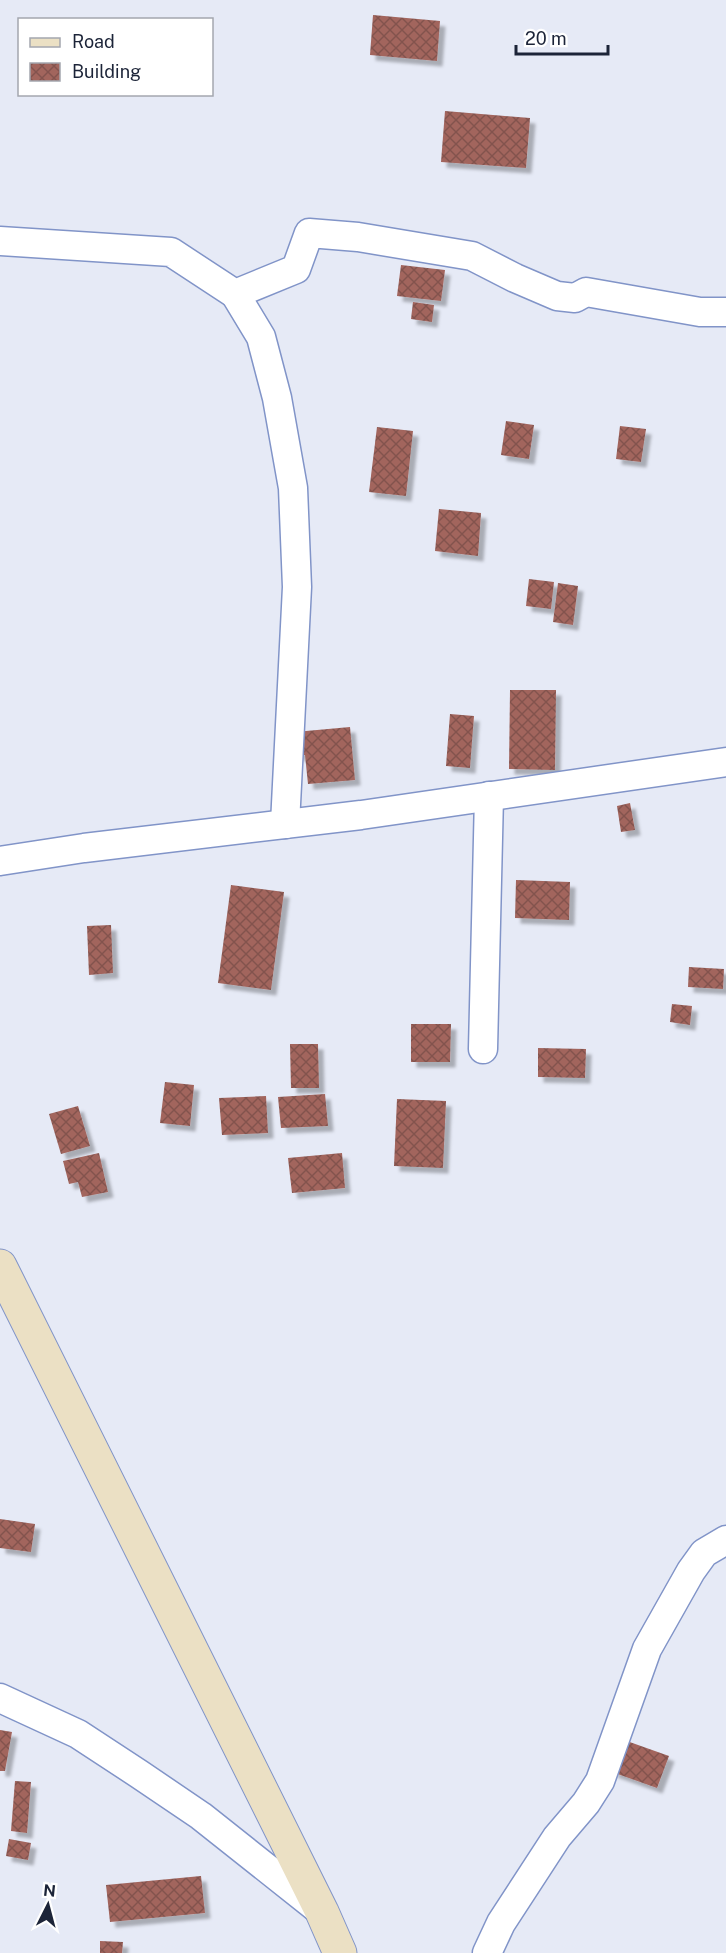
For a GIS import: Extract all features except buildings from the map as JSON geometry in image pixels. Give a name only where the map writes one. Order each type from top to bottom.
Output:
[{"type":"street","points":[[235,294],[296,269],[309,233],[358,237],[472,256],[556,296],[575,298],[586,292],[700,312],[726,312]]},
{"type":"street","points":[[0,241],[171,252],[235,294],[261,337],[277,398],[293,488],[297,587],[285,824]]},
{"type":"street","points":[[0,861],[84,848],[285,824],[726,762]]},
{"type":"street","points":[[483,1049],[489,796]]},
{"type":"street","points":[[0,1266],[322,1912],[340,1953]]},
{"type":"street","points":[[487,1953],[501,1923],[557,1837],[586,1803],[600,1781],[647,1649],[691,1571],[704,1553],[726,1540]]},
{"type":"street","points":[[0,1698],[78,1734],[148,1780],[201,1816],[322,1912]]}]
